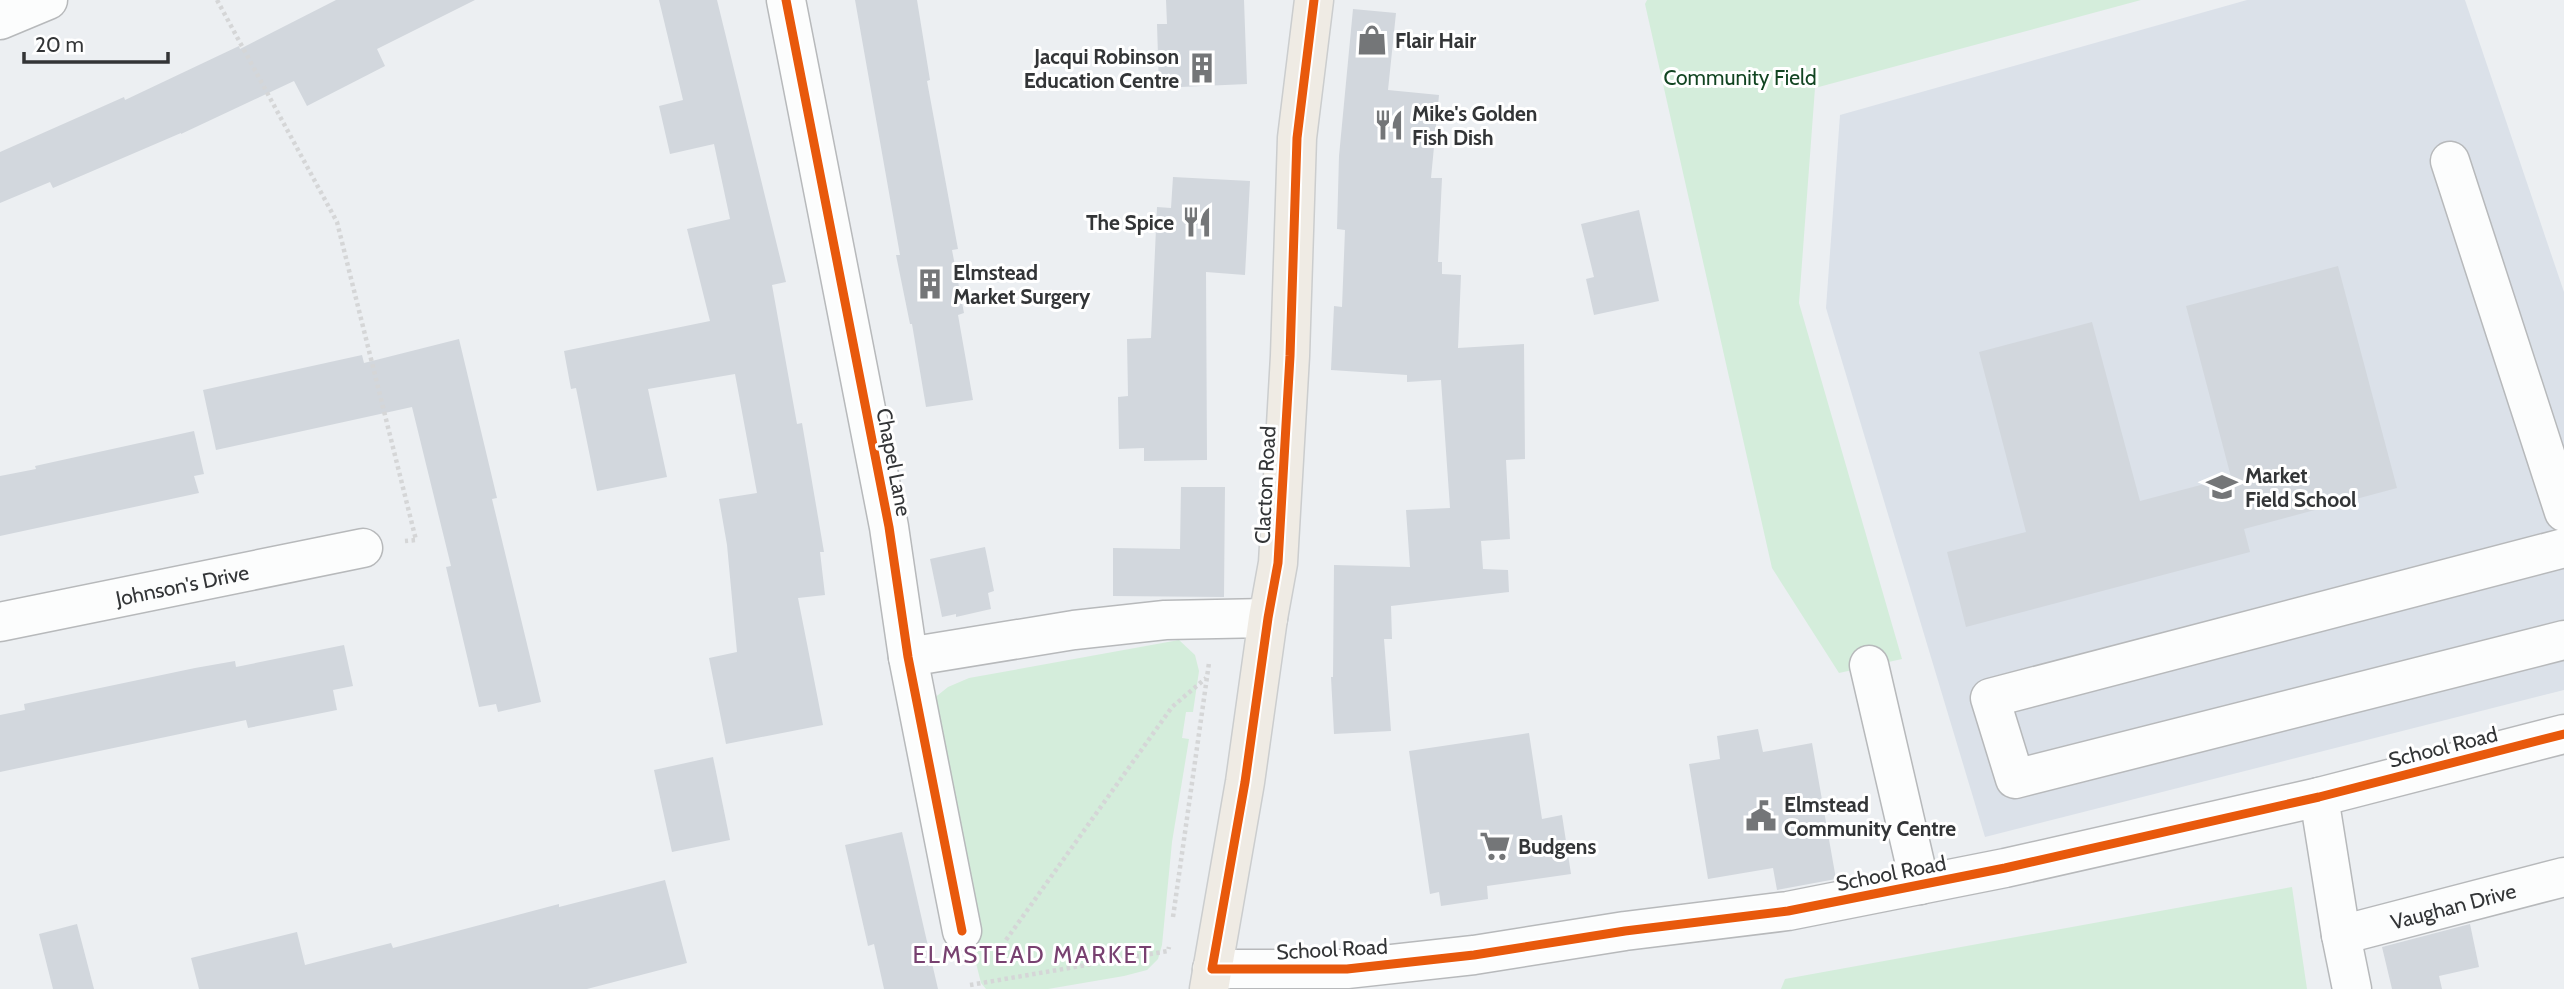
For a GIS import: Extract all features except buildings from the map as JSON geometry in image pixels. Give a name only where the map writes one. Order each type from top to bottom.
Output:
[{"type":"main road","name":"Clacton Road","points":[[1210,979],[1245,782],[1278,563],[1290,356],[1297,138],[1314,0]]},
{"type":"street","points":[[0,20],[48,0]]},
{"type":"street","name":"Chapel Lane","points":[[786,0],[889,527],[908,657],[962,931]]},
{"type":"street","points":[[2450,161],[2564,512]]},
{"type":"street","name":"Johnson's Drive","points":[[0,622],[363,548]]},
{"type":"street","points":[[2564,548],[1990,698],[2015,779],[2564,640]]},
{"type":"street","points":[[908,657],[1073,630],[1165,620],[1268,618]]},
{"type":"street","points":[[1868,665],[1920,885]]},
{"type":"street","name":"School Road","points":[[1210,979],[1347,969],[1474,955],[1625,931],[1788,911],[2005,868],[2319,797],[2564,734]]},
{"type":"street","points":[[2319,797],[2352,989]]},
{"type":"street","name":"Vaughan Drive","points":[[2341,935],[2564,877]]},
{"type":"path","points":[[217,0],[337,222],[416,540],[363,548]]},
{"type":"path","points":[[1172,925],[1209,660]]},
{"type":"path","points":[[1002,946],[1172,707],[1207,677]]},
{"type":"path","points":[[978,976],[970,985],[1168,951],[1170,938]]},
{"type":"shaded area","name":"Market Field School","points":[[2247,0],[2465,0],[2564,292],[2564,690],[1985,837],[1826,308],[1840,115]]},
{"type":"green space","name":"Community Field","points":[[1647,0],[2141,0],[1815,88],[1799,303],[1902,659],[1839,673],[1772,568],[1645,4]]},
{"type":"green space","points":[[1179,640],[1195,655],[1199,671],[1193,712],[1186,712],[1182,738],[1189,739],[1172,842],[1162,945],[1158,959],[1147,970],[1124,976],[1048,989],[986,989],[981,983],[975,959],[933,719],[933,699],[948,687],[969,678]]},
{"type":"green space","points":[[2292,887],[2307,989],[1781,989],[1785,979]]},
{"type":"cycle path","points":[[786,0],[889,527],[908,657],[962,931]]},
{"type":"cycle path","points":[[1314,0],[1297,138],[1290,356],[1278,563],[1245,782],[1212,969],[1347,969],[1474,955],[1625,931],[1788,911],[2005,868],[2319,797],[2564,734]]},
{"type":"place","name":"Flair Hair","points":[[1372,40]]},
{"type":"place","name":"Jacqui Robinson Education Centre","points":[[1202,68]]},
{"type":"place","name":"Mike's Golden Fish Dish","points":[[1389,125]]},
{"type":"place","name":"The Spice","points":[[1197,222]]},
{"type":"place","name":"Elmstead Market Surgery","points":[[930,284]]},
{"type":"place","name":"Market Field School","points":[[2222,487]]},
{"type":"place","name":"Elmstead Community Centre","points":[[1761,816]]},
{"type":"place","name":"Budgens","points":[[1495,846]]},
{"type":"district","name":"ELMSTEAD MARKET","points":[[1033,954]]}]
